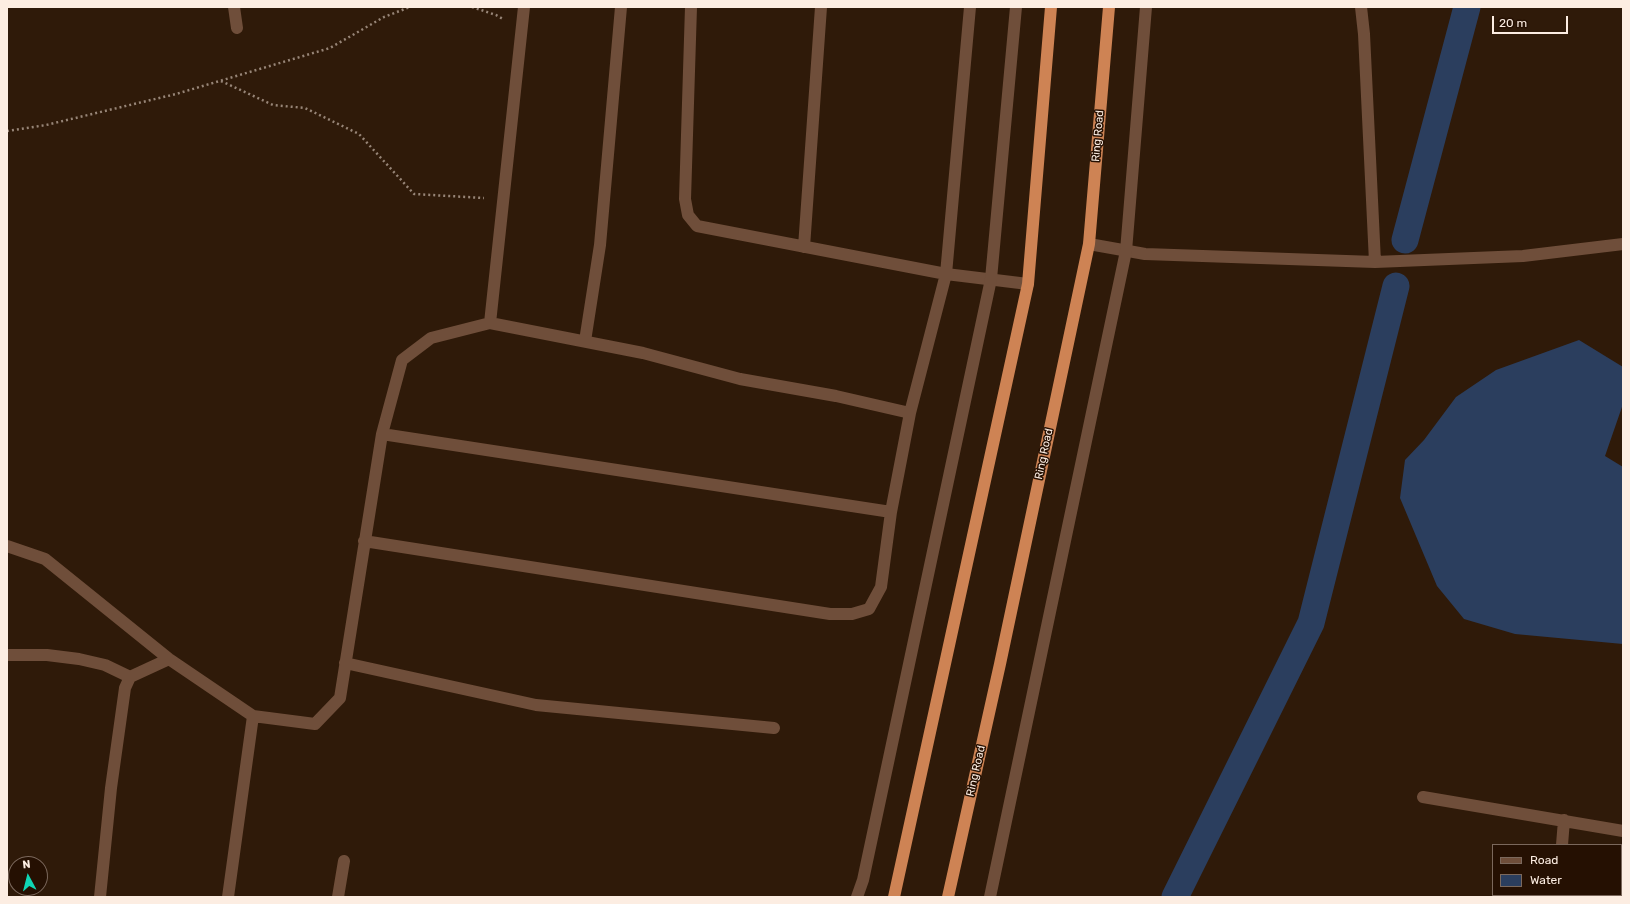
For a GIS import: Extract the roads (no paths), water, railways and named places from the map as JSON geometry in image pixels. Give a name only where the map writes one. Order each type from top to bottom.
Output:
[{"type":"highway","points":[[894,897],[1028,284],[1051,7]]},
{"type":"highway","name":"Ring Road","points":[[948,897],[1089,244],[1109,7]]},
{"type":"street","points":[[234,7],[237,28]]},
{"type":"street","points":[[490,323],[524,7]]},
{"type":"street","points":[[585,341],[600,245],[621,7]]},
{"type":"street","points":[[691,7],[685,199],[688,215],[697,226],[946,274],[1028,284]]},
{"type":"street","points":[[804,247],[821,7]]},
{"type":"street","points":[[364,541],[830,614],[852,614],[869,609],[881,587],[891,512],[910,413],[946,274],[970,7]]},
{"type":"street","points":[[857,897],[863,880],[991,279],[1016,7]]},
{"type":"street","points":[[990,897],[1126,251],[1146,7]]},
{"type":"street","points":[[1360,7],[1364,34],[1375,262]]},
{"type":"street","points":[[1089,244],[1145,254],[1375,262],[1523,256],[1623,244]]},
{"type":"street","points":[[7,546],[45,559],[169,659],[253,716],[315,724],[340,698],[382,434],[402,360],[431,338],[490,323],[643,353],[740,379],[836,396],[910,413]]},
{"type":"street","points":[[382,434],[891,512]]},
{"type":"street","points":[[7,655],[47,655],[79,659],[105,665],[130,677]]},
{"type":"street","points":[[100,897],[111,788],[125,688],[130,677],[169,659]]},
{"type":"street","points":[[345,663],[536,705],[774,728]]},
{"type":"street","points":[[228,897],[253,716]]},
{"type":"street","points":[[1423,797],[1623,831]]},
{"type":"street","points":[[1562,844],[1564,820]]},
{"type":"street","points":[[338,897],[344,861]]},
{"type":"water","points":[[1579,340],[1623,367],[1623,404],[1605,456],[1623,467],[1623,644],[1515,634],[1464,619],[1437,586],[1400,498],[1405,460],[1424,440],[1456,397],[1496,370]]},
{"type":"waterway","points":[[1405,240],[1467,7]]},
{"type":"waterway","points":[[1175,897],[1311,623],[1396,286]]}]
